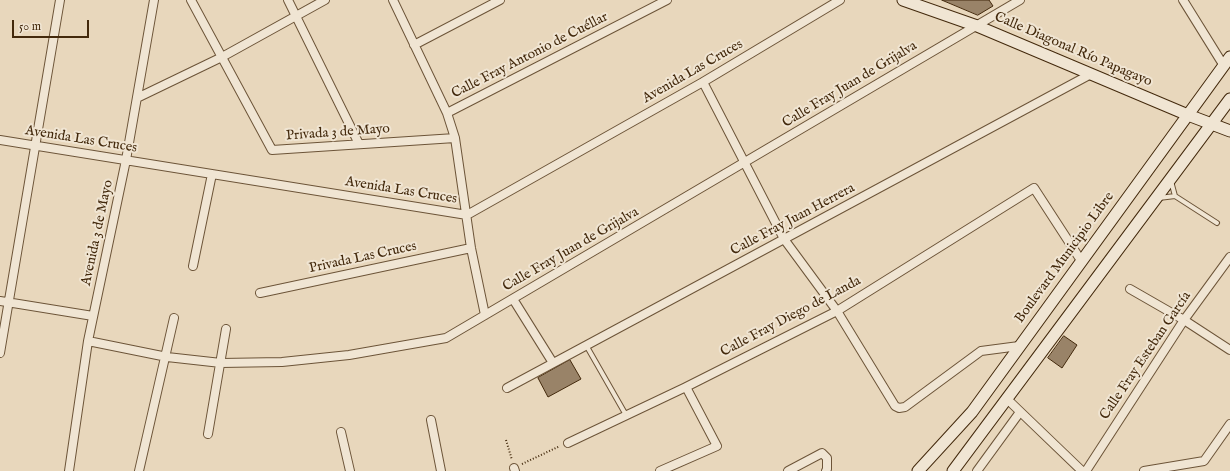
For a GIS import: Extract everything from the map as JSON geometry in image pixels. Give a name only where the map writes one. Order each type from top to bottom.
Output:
[{"type":"main road","name":"Calle Diagonal Río Papagayo","points":[[903,0],[977,26],[1188,115],[1230,131]]},
{"type":"main road","name":"Boulevard Municipio Libre","points":[[918,471],[972,412],[1227,61]]},
{"type":"main road","points":[[953,471],[1230,98]]},
{"type":"street","points":[[0,353],[60,0]]},
{"type":"street","name":"Avenida 3 de Mayo","points":[[69,471],[88,341],[126,160],[154,0]]},
{"type":"street","name":"Privada 3 de Mayo","points":[[191,0],[272,150],[456,138]]},
{"type":"street","points":[[288,0],[359,144]]},
{"type":"street","points":[[137,98],[222,57],[324,0]]},
{"type":"street","points":[[393,0],[448,113],[456,138],[471,248],[485,314]]},
{"type":"street","points":[[414,45],[500,0]]},
{"type":"street","name":"Calle Fray Antonio de Cuéllar","points":[[448,113],[667,0]]},
{"type":"street","name":"Avenida Las Cruces","points":[[0,140],[467,214],[703,82],[840,0]]},
{"type":"street","name":"Calle Fray Juan de Grijalva","points":[[88,341],[166,357],[221,363],[282,362],[319,358],[446,338],[1020,0]]},
{"type":"street","points":[[1183,0],[1227,61]]},
{"type":"street","name":"Calle Fray Juan Herrera","points":[[507,388],[1091,74]]},
{"type":"street","points":[[703,82],[784,239],[837,310],[895,406],[905,408],[981,352],[1019,346]]},
{"type":"street","points":[[193,266],[212,174]]},
{"type":"street","name":"Calle Fray Diego de Landa","points":[[568,443],[686,387],[837,310],[1034,188],[1082,262]]},
{"type":"street","name":"Privada Las Cruces","points":[[260,293],[471,248]]},
{"type":"street","name":"Calle Fray Esteban García","points":[[1086,471],[1184,320],[1230,257]]},
{"type":"street","points":[[1130,289],[1184,320],[1230,350]]},
{"type":"street","points":[[513,299],[553,363]]},
{"type":"street","points":[[0,301],[93,316]]},
{"type":"street","points":[[139,471],[174,318]]},
{"type":"street","points":[[208,434],[226,329]]},
{"type":"street","points":[[660,471],[717,446],[686,387]]},
{"type":"street","points":[[1006,398],[1082,471]]},
{"type":"street","points":[[977,471],[1020,412]]},
{"type":"street","points":[[431,420],[441,471]]},
{"type":"street","points":[[1144,471],[1204,461],[1230,424]]},
{"type":"street","points":[[341,432],[350,471]]},
{"type":"street","points":[[788,471],[822,453],[827,458],[826,471]]},
{"type":"lane","points":[[1170,177],[1174,196]]},
{"type":"lane","points":[[1155,198],[1174,196],[1217,223]]},
{"type":"lane","points":[[586,345],[626,415]]},
{"type":"path","points":[[506,440],[515,469],[568,443]]},
{"type":"building","points":[[942,0],[989,0],[993,6],[978,15]]},
{"type":"building","points":[[1064,336],[1077,345],[1062,368],[1048,358]]},
{"type":"building","points":[[570,360],[581,379],[548,397],[538,378]]}]
